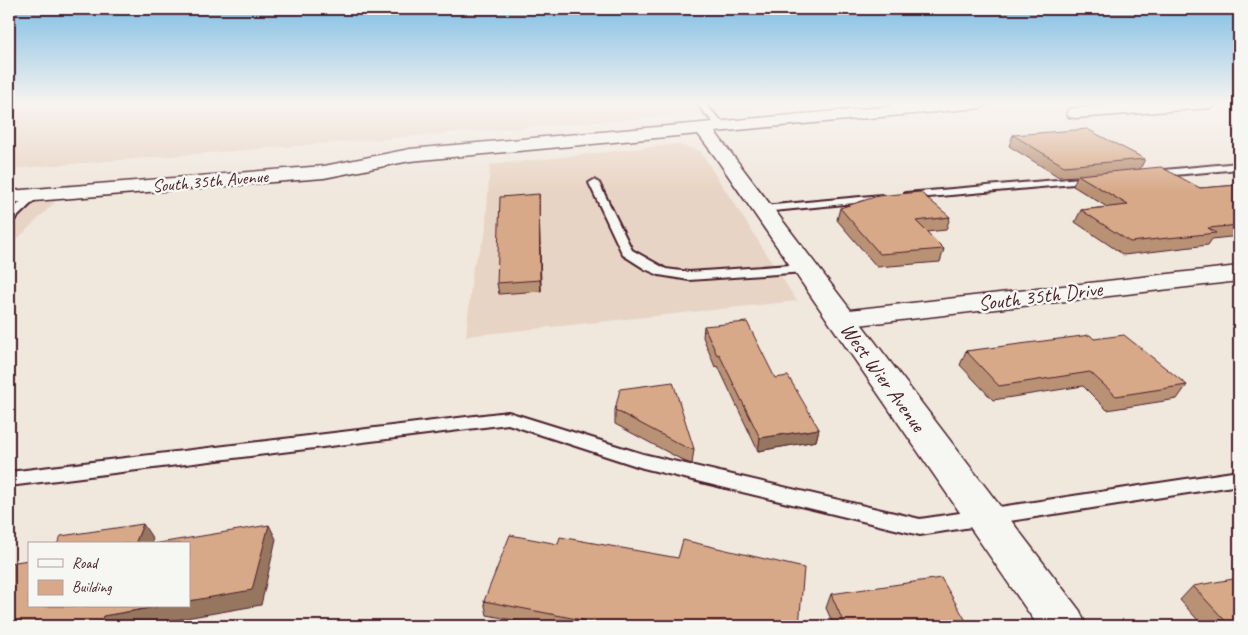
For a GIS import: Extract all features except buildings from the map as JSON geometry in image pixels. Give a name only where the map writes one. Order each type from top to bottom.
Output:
[{"type":"main road","name":"South 35th Avenue","points":[[9,198],[324,172],[410,155],[595,133]]},
{"type":"main road","name":"West Wier Avenue","points":[[716,133],[763,208],[805,268],[1064,626]]},
{"type":"main road","name":"South 35th Avenue","points":[[9,179],[336,153],[410,155]]},
{"type":"main road","name":"South 35th Drive","points":[[841,319],[1239,273]]},
{"type":"lane","points":[[1140,175],[1239,166]]},
{"type":"lane","points":[[763,208],[1101,179]]},
{"type":"lane","points":[[594,183],[627,252],[649,266],[664,272],[689,276],[805,268]]},
{"type":"lane","points":[[9,219],[34,195]]},
{"type":"lane","points":[[9,479],[508,418],[643,462],[920,527],[1239,478]]},
{"type":"shaded area","points":[[9,133],[462,133],[9,169]]},
{"type":"shaded area","points":[[678,144],[700,151],[797,301],[466,336],[473,266],[485,237],[490,165]]},
{"type":"shaded area","points":[[56,201],[9,247],[9,205]]}]
